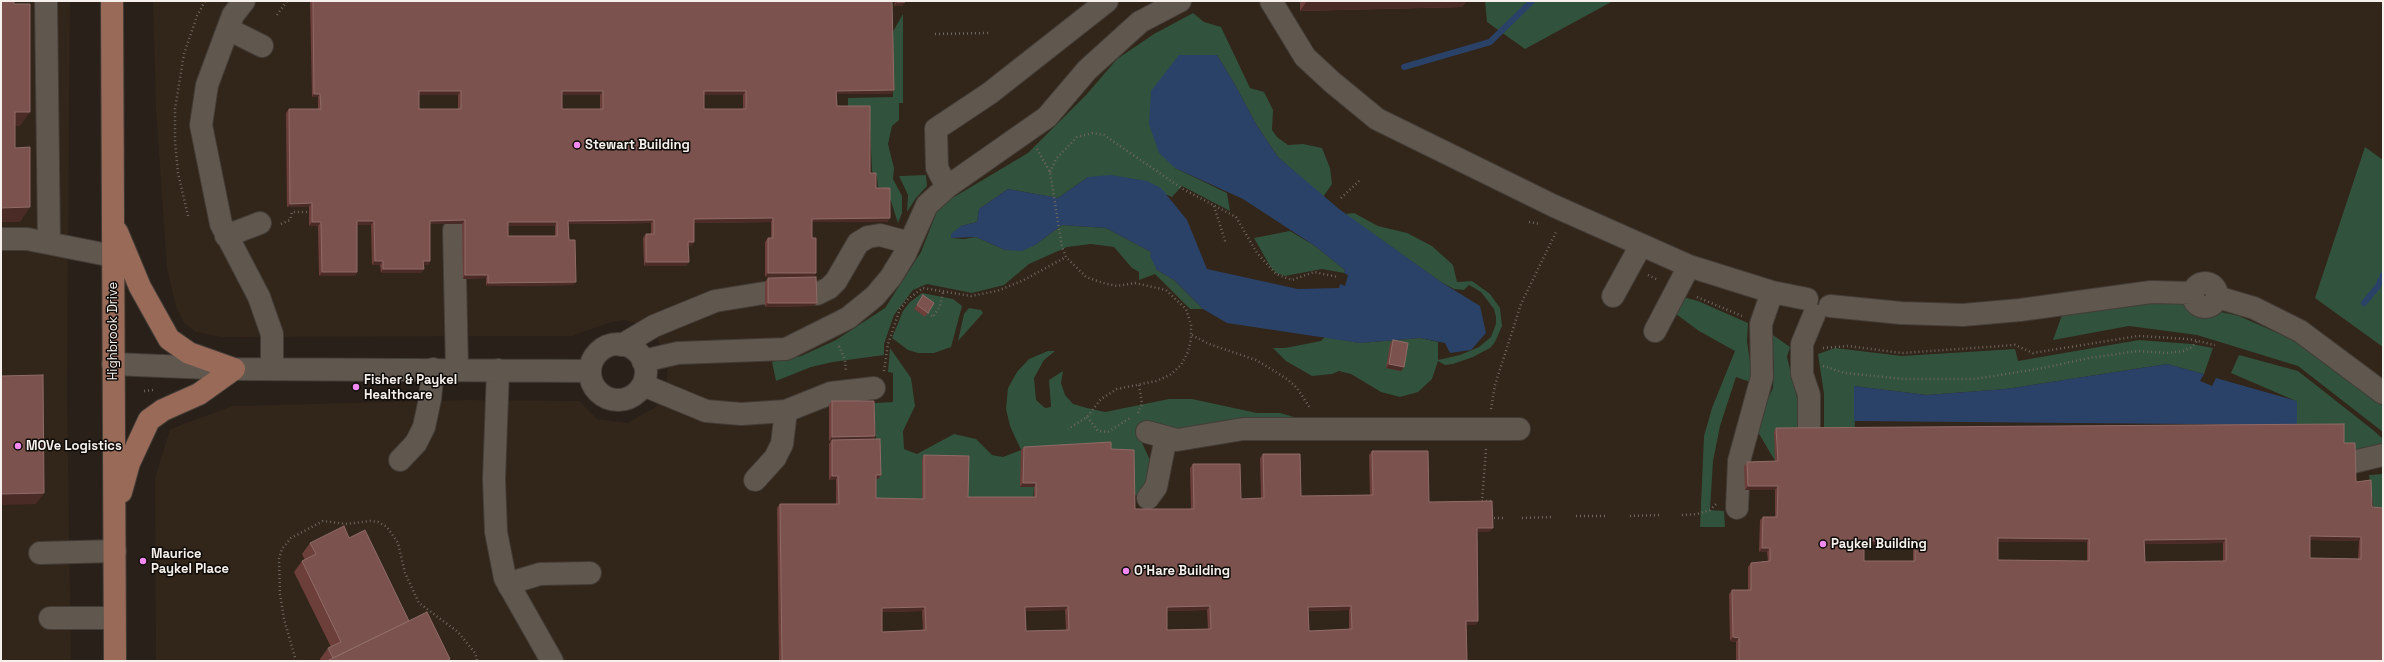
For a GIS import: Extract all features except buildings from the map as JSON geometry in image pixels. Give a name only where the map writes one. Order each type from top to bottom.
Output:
[{"type":"main road","name":"Highbrook Drive","points":[[112,1],[115,661]]},
{"type":"main road","points":[[112,222],[140,287],[169,339],[189,353],[234,369]]},
{"type":"main road","points":[[114,512],[129,463],[149,420],[163,410],[199,394],[234,369]]},
{"type":"street","points":[[46,1],[49,243]]},
{"type":"street","points":[[244,1],[233,15],[207,85],[201,125],[210,178],[221,224],[259,298],[272,334],[272,368]]},
{"type":"street","points":[[948,187],[937,168],[936,129],[990,93],[1107,1]]},
{"type":"street","points":[[643,361],[678,353],[786,349],[812,338],[848,318],[875,296],[891,277],[910,243],[927,205],[948,187],[1046,117],[1087,70],[1140,22],[1180,1]]},
{"type":"street","points":[[1271,1],[1305,57],[1332,82],[1377,119],[1554,206],[1689,266],[1817,307],[1901,313],[1963,314],[2020,310],[2151,292],[2193,293],[2193,299],[2203,307],[2212,305],[2217,297],[2254,308],[2300,331],[2383,393]]},
{"type":"street","points":[[228,30],[262,46]]},
{"type":"street","points":[[226,236],[260,223]]},
{"type":"street","points":[[454,230],[457,369]]},
{"type":"street","points":[[622,345],[654,326],[715,301],[764,293],[817,294],[829,288],[836,281],[858,243],[868,237],[880,235],[910,243]]},
{"type":"street","points":[[1,239],[27,239],[113,256]]},
{"type":"street","points":[[1613,296],[1641,245]]},
{"type":"street","points":[[1655,331],[1689,266]]},
{"type":"street","points":[[1737,508],[1739,461],[1762,377],[1761,324],[1772,292]]},
{"type":"street","points":[[1809,431],[1809,395],[1802,374],[1802,344],[1817,307]]},
{"type":"street","points":[[613,345],[622,345],[638,354],[643,361],[645,378],[643,386],[636,394],[627,399],[616,400],[606,398],[594,386],[590,371],[597,354],[613,345]]},
{"type":"street","points":[[113,364],[234,369],[457,369],[590,371]]},
{"type":"street","points":[[400,460],[416,443],[424,427],[430,399],[433,369]]},
{"type":"street","points":[[498,370],[494,479],[496,532],[504,578],[552,661]]},
{"type":"street","points":[[643,386],[706,411],[741,414],[786,411],[831,393],[879,380]]},
{"type":"street","points":[[755,480],[775,458],[782,444],[786,411]]},
{"type":"street","points":[[1148,498],[1156,487],[1157,434],[1177,440],[1243,429],[1519,429]]},
{"type":"street","points":[[2353,462],[2383,455]]},
{"type":"street","points":[[40,553],[115,551]]},
{"type":"street","points":[[510,586],[520,580],[540,574],[590,573]]},
{"type":"street","points":[[50,618],[114,618]]},
{"type":"path","points":[[277,15],[288,1]]},
{"type":"path","points":[[935,34],[989,33]]},
{"type":"path","points":[[1050,172],[1056,158],[1077,137],[1093,132],[1104,135],[1183,189],[1236,217],[1257,253],[1276,274],[1292,280],[1314,272],[1338,277]]},
{"type":"path","points":[[1042,155],[1050,172],[1062,247],[1066,257],[1086,277],[1117,286],[1138,283],[1166,290],[1178,299],[1186,309],[1191,331],[1188,352],[1181,365],[1170,375],[1139,385],[1117,389],[1109,393],[1101,399],[1087,417],[1068,429]]},
{"type":"path","points":[[1341,198],[1361,179]]},
{"type":"path","points":[[1214,206],[1226,244]]},
{"type":"path","points":[[1490,507],[1490,501],[1482,501],[1488,429],[1495,385],[1522,304],[1559,226]]},
{"type":"path","points":[[879,380],[888,344],[900,309],[908,299],[923,288],[971,296],[997,291],[1022,281],[1066,257]]},
{"type":"path","points":[[1642,272],[1662,282]]},
{"type":"path","points":[[928,314],[933,317],[940,306],[943,292]]},
{"type":"path","points":[[1694,296],[1748,319]]},
{"type":"path","points":[[1191,335],[1209,344],[1256,360],[1287,379],[1307,402],[1317,429]]},
{"type":"path","points":[[1821,348],[1848,346],[1902,353],[2015,346],[2033,353],[2138,336],[2197,341],[2215,345]]},
{"type":"path","points":[[836,340],[845,360],[846,374]]},
{"type":"path","points":[[1823,366],[1845,373],[1904,379],[1975,379],[2043,368],[2089,358],[2138,352],[2167,353],[2184,351],[2192,347],[2197,341]]},
{"type":"path","points":[[1087,417],[1098,431],[1108,432],[1115,429],[1138,414],[1142,404],[1139,385]]},
{"type":"path","points":[[144,391],[153,390]]},
{"type":"path","points":[[1682,515],[1698,514],[1710,510]]},
{"type":"path","points":[[1490,513],[1490,518],[1503,518]]},
{"type":"path","points":[[1630,516],[1659,515]]},
{"type":"path","points":[[1576,516],[1607,516]]},
{"type":"path","points":[[1522,518],[1553,517]]},
{"type":"path","points":[[296,661],[284,619],[280,594],[279,559],[282,549],[291,538],[323,522],[347,524],[370,521],[378,522],[386,527],[398,543],[405,573],[419,603],[458,632],[475,653],[477,661]]},
{"type":"shaded area","points":[[1,1],[70,1],[67,391],[71,661],[1,661]]},
{"type":"shaded area","name":"Fisher & Paykel Healthcare","points":[[153,1],[2383,1],[2383,661],[156,661],[155,478],[170,429],[232,406],[466,400],[580,401],[597,419],[627,423],[656,407],[666,387],[668,365],[658,340],[638,324],[624,320],[609,323],[572,336],[221,337],[196,332],[184,323],[176,307],[167,269],[156,110]]},
{"type":"green space","points":[[1485,1],[1613,1],[1525,49],[1487,22]]},
{"type":"green space","points":[[1193,13],[1204,22],[1221,27],[1250,88],[1264,92],[1273,110],[1272,130],[1277,137],[1288,145],[1303,144],[1322,148],[1330,168],[1332,184],[1323,197],[1278,157],[1256,124],[1217,55],[1175,168],[1227,193],[1230,211],[1182,186],[1172,197],[1128,178],[1088,177],[1058,198],[1008,189],[979,209],[977,222],[961,226],[951,238],[964,239],[976,237],[1005,250],[1035,245],[1062,225],[1106,228],[1151,252],[1157,270],[1174,280],[1203,309],[1190,309],[1155,274],[1139,280],[1139,272],[1132,268],[1114,247],[1091,244],[1067,247],[1029,264],[1004,285],[972,293],[927,284],[913,290],[894,315],[884,344],[884,355],[833,362],[811,367],[776,381],[772,362],[801,356],[836,340],[885,308],[921,252],[939,206],[1028,153],[1086,95],[1117,59],[1154,34]]},
{"type":"green space","points":[[903,14],[903,103],[899,103],[899,120],[892,126],[888,144],[894,168],[893,179],[902,196],[902,213],[898,223],[887,189],[878,187],[877,176],[872,171],[869,107],[848,107],[848,98],[893,97],[891,35]]},
{"type":"green space","points":[[2365,147],[2383,160],[2383,347],[2315,298]]},
{"type":"green space","points":[[926,175],[927,186],[916,198],[907,212],[908,195],[899,176]]},
{"type":"green space","points":[[1354,213],[1378,226],[1407,233],[1432,246],[1453,265],[1457,282],[1472,281],[1490,294],[1500,308],[1502,326],[1495,342],[1490,348],[1473,357],[1453,364],[1445,365],[1438,361],[1432,379],[1418,392],[1400,397],[1381,392],[1351,374],[1339,371],[1332,374],[1312,376],[1286,361],[1273,348],[1285,348],[1321,341],[1325,337],[1360,343],[1420,338],[1438,342],[1438,360],[1460,355],[1479,347],[1491,337],[1496,324],[1496,317],[1494,309],[1481,292],[1469,285],[1464,290],[1454,289],[1441,282],[1345,214]]},
{"type":"green space","points":[[1290,231],[1315,246],[1345,270],[1344,273],[1322,269],[1285,276],[1276,273],[1270,266],[1254,238]]},
{"type":"green space","points":[[922,293],[953,299],[962,306],[951,347],[934,353],[918,353],[908,350],[892,338],[903,311],[910,302]]},
{"type":"green space","points":[[1683,297],[1698,301],[1748,323],[1747,341],[1753,383],[1736,377],[1720,426],[1713,461],[1710,510],[1724,511],[1725,527],[1700,527],[1704,436],[1712,408],[1735,351],[1699,331],[1676,314]]},
{"type":"green space","points":[[2128,303],[2185,304],[2239,316],[2289,338],[2321,358],[2383,406],[2383,432],[2298,366],[2197,335],[2129,326],[2053,340],[2062,315]]},
{"type":"green space","points":[[969,308],[981,310],[983,313],[958,341],[964,314]]},
{"type":"green space","points":[[1770,333],[1790,347],[1787,357],[1798,402],[1800,432],[1775,461],[1758,432],[1757,422],[1773,388],[1774,364]]},
{"type":"green space","points":[[2139,340],[2191,344],[2213,348],[2204,374],[2167,364],[2006,389],[1927,395],[1854,386],[1855,431],[1824,431],[1824,394],[1818,354],[1835,348],[1902,356],[2015,349],[2018,361]]},
{"type":"green space","points":[[890,348],[911,378],[915,406],[903,431],[904,449],[917,454],[954,434],[976,439],[992,455],[1003,457],[1021,450],[1010,426],[1006,409],[1008,388],[1017,372],[1029,359],[1048,351],[1055,351],[1044,360],[1034,378],[1036,400],[1045,408],[1051,407],[1049,380],[1063,371],[1061,383],[1065,395],[1073,404],[1087,408],[1105,412],[1169,399],[1192,399],[1257,413],[1280,413],[1294,417],[1304,426],[1139,436],[1153,467],[1144,494],[1132,496],[1132,454],[1021,487],[1034,487],[1033,501],[966,501],[922,459],[922,502],[874,502],[874,479],[878,479],[874,403],[893,402],[893,373],[888,372]]},
{"type":"green space","points":[[2239,355],[2298,371],[2373,430],[2383,439],[2383,444],[2353,452],[2341,447],[2321,424],[2297,425],[2296,401],[2231,373]]},
{"type":"green space","points":[[2383,474],[2383,512],[2374,511],[2369,475]]},
{"type":"water","points":[[1179,55],[1217,55],[1256,124],[1278,157],[1339,209],[1441,282],[1480,306],[1486,333],[1471,350],[1450,353],[1445,343],[1420,338],[1360,343],[1227,323],[1203,309],[1174,280],[1157,270],[1150,256],[1151,252],[1106,228],[1062,225],[1035,245],[1022,251],[1005,250],[976,237],[951,238],[951,234],[961,226],[977,222],[979,209],[1008,189],[1058,198],[1088,177],[1111,175],[1147,181],[1161,188],[1187,220],[1207,269],[1298,289],[1339,288],[1340,284],[1345,286],[1348,275],[1344,273],[1345,270],[1315,246],[1243,199],[1175,168],[1159,153],[1149,124],[1151,91]]},
{"type":"water","points":[[2167,364],[2204,374],[2200,381],[2212,386],[2216,378],[2297,401],[2297,425],[1854,421],[1854,386],[1927,395],[2006,389]]},
{"type":"waterway","points":[[1404,67],[1490,42],[1532,1]]},
{"type":"waterway","points":[[2364,303],[2378,286],[2383,275]]},
{"type":"place","name":"Stewart Building","points":[[577,145]]},
{"type":"place","name":"Fisher & Paykel Healthcare","points":[[356,387]]},
{"type":"place","name":"MOVe Logistics","points":[[18,446]]},
{"type":"place","name":"Paykel Building","points":[[1823,544]]},
{"type":"place","name":"Maurice Paykel Place","points":[[143,561]]},
{"type":"place","name":"O'Hare Building","points":[[1126,571]]}]
